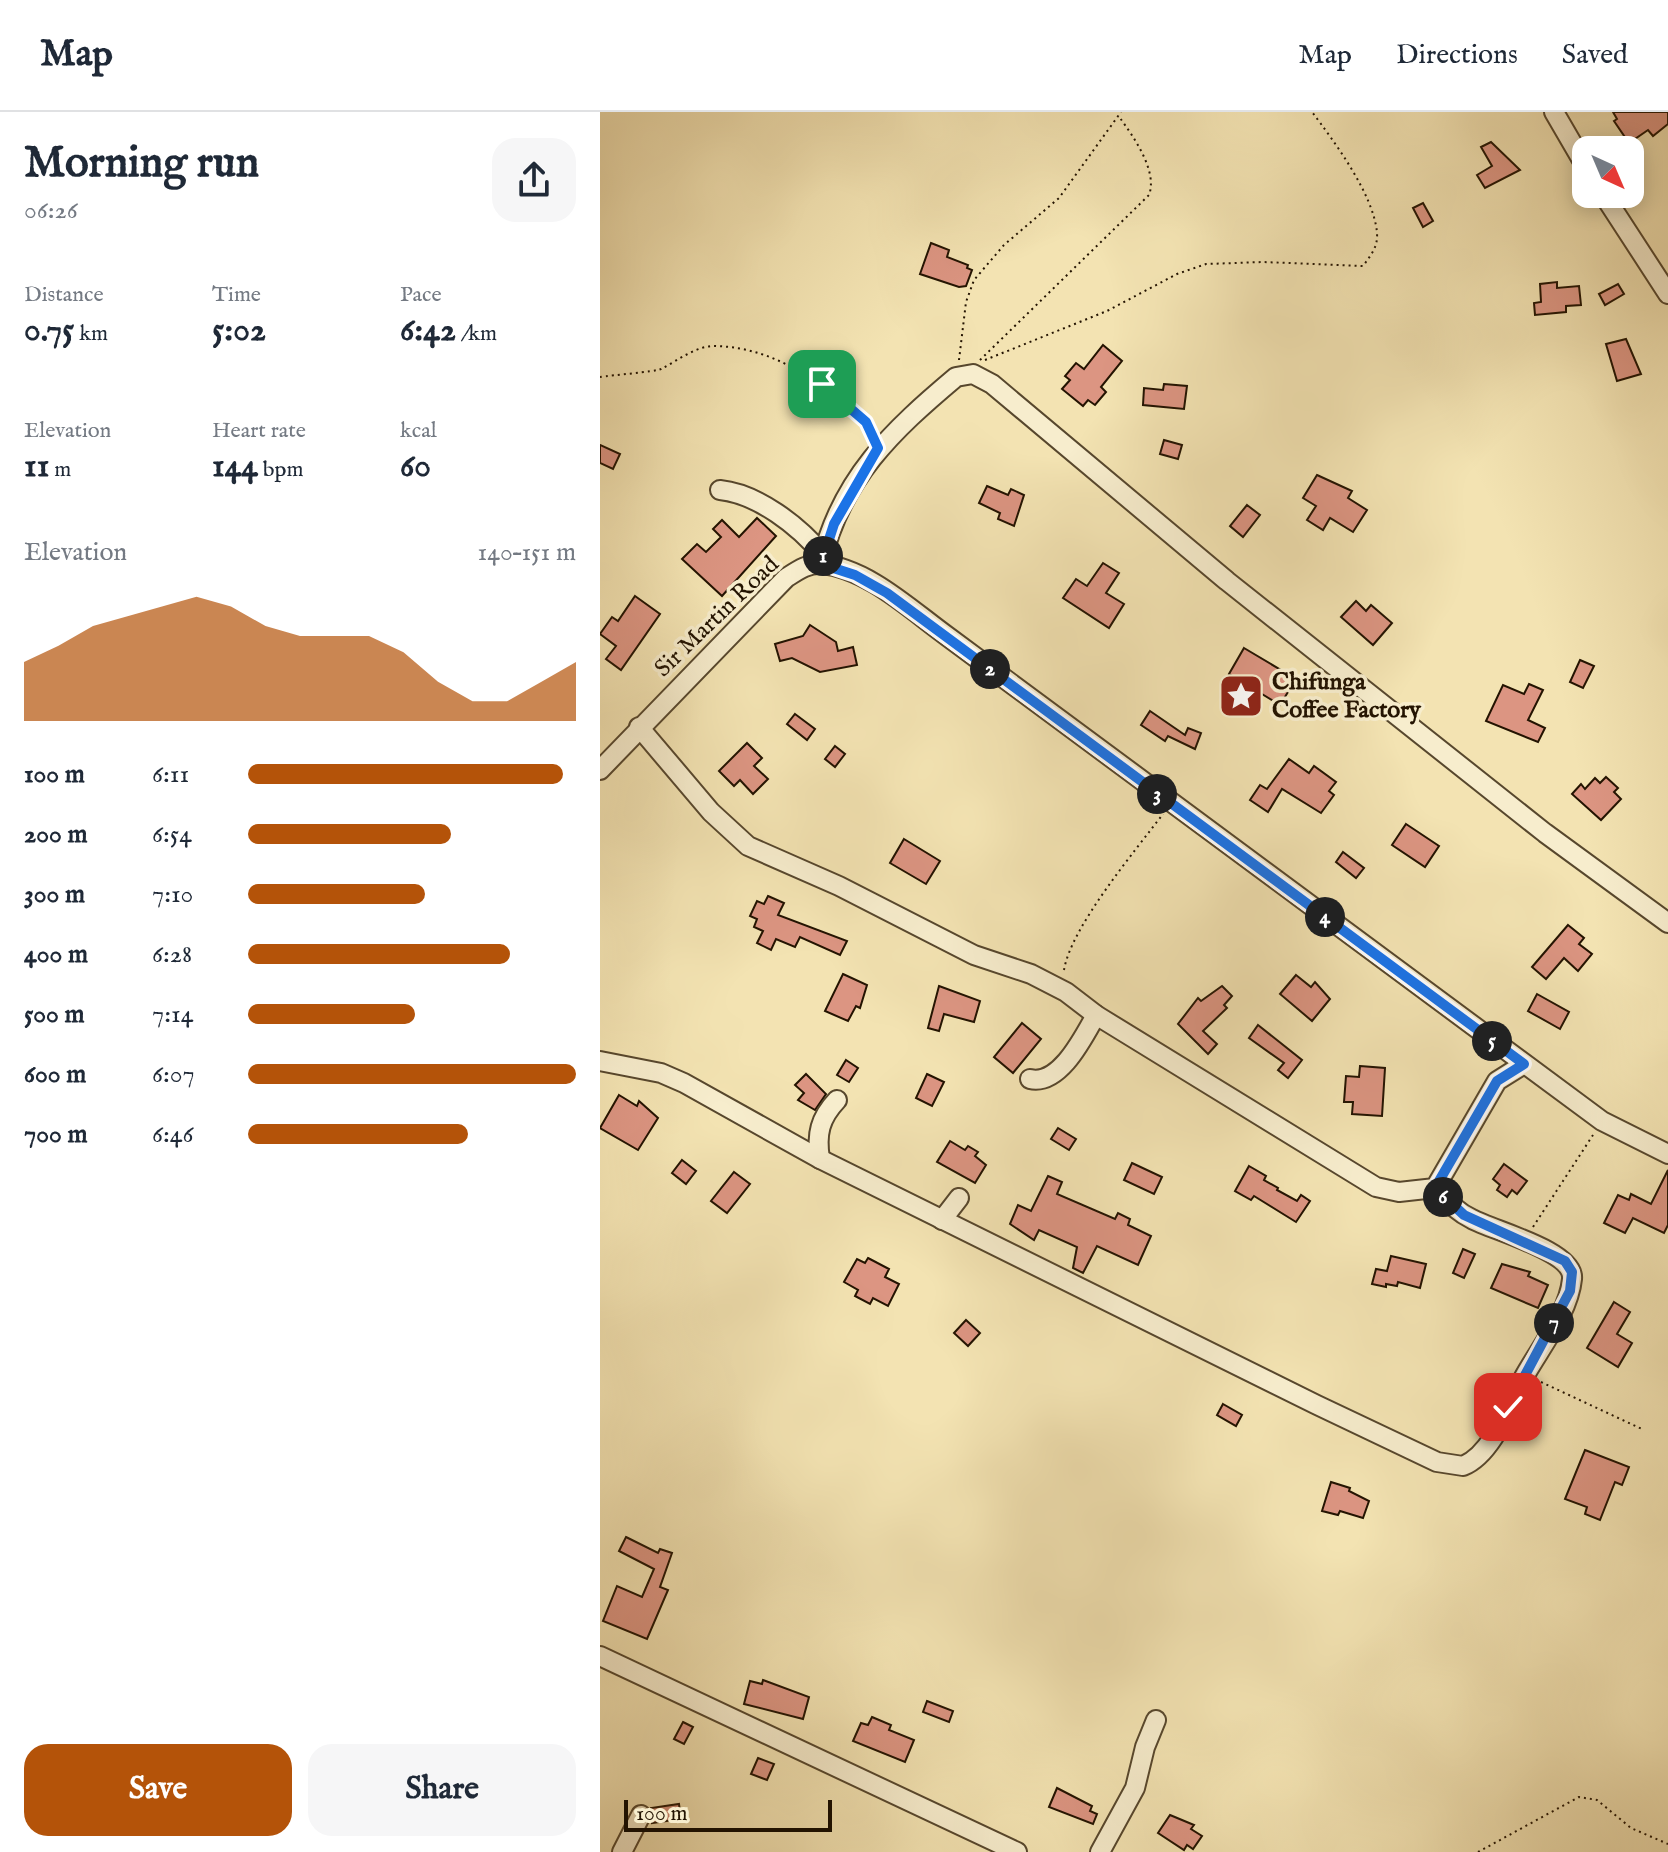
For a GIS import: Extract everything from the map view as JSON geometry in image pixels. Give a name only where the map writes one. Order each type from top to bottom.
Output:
[{"type":"street","points":[[1554,112],[1572,143]]},
{"type":"street","points":[[1612,208],[1668,294]]},
{"type":"street","points":[[822,559],[852,489],[878,448],[956,377],[973,374],[992,384],[1227,581],[1545,833],[1668,923]]},
{"type":"street","points":[[720,490],[748,496],[808,539],[822,559],[887,593],[1602,1121],[1666,1150]]},
{"type":"street","name":"Sir Martin Road","points":[[600,769],[786,578],[822,559]]},
{"type":"street","points":[[600,1061],[661,1073],[684,1083],[820,1159],[1443,1464],[1463,1466],[1475,1460],[1526,1375],[1570,1291],[1572,1272],[1557,1255],[1464,1215],[1435,1188],[1399,1192],[1376,1187],[1096,1015],[1066,992],[1014,966],[974,955],[853,892],[748,846],[711,812],[639,727]]},
{"type":"street","points":[[1030,1079],[1039,1081],[1052,1075],[1079,1045],[1096,1015]]},
{"type":"street","points":[[1435,1188],[1497,1081],[1524,1064]]},
{"type":"street","points":[[820,1159],[817,1140],[823,1114],[837,1100]]},
{"type":"street","points":[[942,1220],[959,1198]]},
{"type":"street","points":[[600,1656],[1017,1852]]},
{"type":"street","points":[[1100,1852],[1135,1788],[1145,1747],[1156,1720]]},
{"type":"street","points":[[622,1852],[641,1815]]},
{"type":"path","points":[[956,377],[966,302],[974,280],[1004,245],[1059,198],[1120,118],[1121,112]]},
{"type":"path","points":[[1120,118],[1142,154],[1152,187],[1149,195],[977,364],[1107,311],[1163,281],[1206,264],[1240,262],[1363,266],[1375,249],[1377,231],[1353,170],[1312,112]]},
{"type":"path","points":[[600,377],[629,371],[652,372],[714,346],[761,355],[798,368],[822,384],[866,422],[878,448]]},
{"type":"path","points":[[1066,992],[1063,976],[1070,950],[1128,861],[1171,804]]},
{"type":"path","points":[[1523,1242],[1602,1121]]},
{"type":"path","points":[[1526,1375],[1644,1430]]},
{"type":"path","points":[[1478,1852],[1579,1797],[1597,1800],[1631,1828],[1668,1844]]},
{"type":"building","points":[[1613,112],[1668,112],[1668,124],[1653,136],[1648,130],[1639,136],[1624,136],[1614,121],[1617,119]]},
{"type":"building","points":[[1491,142],[1520,170],[1485,188],[1477,175],[1492,166],[1481,147]]},
{"type":"building","points":[[1423,203],[1433,221],[1423,227],[1413,208]]},
{"type":"building","points":[[931,243],[949,250],[947,257],[968,265],[967,268],[972,270],[966,286],[959,287],[920,274]]},
{"type":"building","points":[[1557,282],[1557,288],[1579,286],[1581,305],[1566,306],[1566,312],[1535,315],[1534,303],[1541,302],[1540,284]]},
{"type":"building","points":[[1618,284],[1624,294],[1605,305],[1599,294]]},
{"type":"building","points":[[1626,339],[1641,374],[1617,381],[1606,344]]},
{"type":"building","points":[[1103,345],[1122,361],[1101,387],[1106,392],[1095,405],[1088,400],[1083,406],[1062,389],[1070,380],[1065,376],[1076,363],[1084,369]]},
{"type":"building","points":[[1164,384],[1187,386],[1184,409],[1143,405],[1144,388],[1163,390]]},
{"type":"building","points":[[1164,440],[1182,445],[1178,459],[1160,454]]},
{"type":"building","points":[[600,445],[620,454],[613,469],[600,463]]},
{"type":"building","points":[[1317,475],[1352,491],[1348,498],[1367,510],[1353,532],[1330,518],[1323,530],[1307,520],[1316,506],[1303,498]]},
{"type":"building","points":[[987,486],[1008,495],[1011,489],[1024,495],[1014,526],[998,519],[1000,513],[979,503]]},
{"type":"building","points":[[1247,505],[1260,515],[1243,537],[1230,526]]},
{"type":"building","points":[[757,518],[776,536],[722,596],[682,559],[697,544],[706,552],[721,537],[713,529],[722,520],[739,537]]},
{"type":"building","points":[[1103,563],[1119,573],[1106,593],[1124,604],[1109,628],[1063,598],[1076,579],[1087,586]]},
{"type":"building","points":[[635,596],[660,614],[621,670],[606,659],[616,646],[600,634],[612,617],[618,621]]},
{"type":"building","points":[[1356,601],[1366,611],[1371,605],[1392,623],[1373,645],[1341,617]]},
{"type":"building","points":[[810,625],[836,642],[838,651],[853,647],[857,665],[820,672],[792,658],[780,661],[775,644],[803,636]]},
{"type":"building","points":[[1244,648],[1296,679],[1280,705],[1229,674]]},
{"type":"building","points":[[1580,660],[1594,666],[1583,688],[1570,682]]},
{"type":"building","points":[[1529,684],[1543,690],[1528,720],[1545,728],[1538,742],[1486,721],[1503,685],[1524,694]]},
{"type":"building","points":[[1150,711],[1185,735],[1188,728],[1201,733],[1195,749],[1168,736],[1165,741],[1141,725]]},
{"type":"building","points":[[795,714],[815,729],[807,740],[787,724]]},
{"type":"building","points":[[747,743],[762,758],[754,766],[768,779],[753,794],[740,780],[734,786],[719,771]]},
{"type":"building","points":[[835,746],[845,754],[835,767],[825,759]]},
{"type":"building","points":[[1289,759],[1309,773],[1314,766],[1336,782],[1329,791],[1334,795],[1321,813],[1282,789],[1268,812],[1250,800],[1260,785],[1267,789]]},
{"type":"building","points":[[1606,777],[1618,788],[1614,792],[1621,799],[1601,820],[1572,794],[1581,784],[1585,789],[1595,778],[1600,783]]},
{"type":"building","points":[[1406,824],[1439,846],[1425,867],[1392,845]]},
{"type":"building","points":[[904,839],[940,861],[926,884],[890,863]]},
{"type":"building","points":[[1343,852],[1364,868],[1356,878],[1336,862]]},
{"type":"building","points":[[768,896],[784,903],[778,915],[847,941],[840,955],[800,937],[795,947],[776,939],[771,950],[757,943],[763,931],[754,927],[757,919],[750,916],[757,901],[764,904]]},
{"type":"building","points":[[1568,925],[1584,938],[1579,944],[1592,954],[1578,971],[1564,958],[1546,979],[1532,967]]},
{"type":"building","points":[[843,974],[867,985],[860,1008],[856,1006],[848,1021],[825,1011]]},
{"type":"building","points":[[1296,975],[1311,987],[1315,982],[1330,999],[1312,1021],[1280,994]]},
{"type":"building","points":[[939,986],[980,1001],[974,1022],[944,1014],[939,1031],[928,1028]]},
{"type":"building","points":[[1222,986],[1232,996],[1224,1005],[1227,1008],[1203,1031],[1217,1044],[1208,1054],[1178,1024],[1198,998],[1201,1001]]},
{"type":"building","points":[[1537,994],[1569,1012],[1560,1029],[1528,1011]]},
{"type":"building","points":[[1022,1023],[1041,1039],[1013,1073],[994,1057]]},
{"type":"building","points":[[1258,1025],[1302,1060],[1288,1078],[1278,1070],[1284,1063],[1249,1038]]},
{"type":"building","points":[[846,1060],[858,1068],[849,1082],[837,1075]]},
{"type":"building","points":[[1360,1066],[1385,1068],[1382,1116],[1352,1114],[1353,1102],[1344,1102],[1346,1076],[1359,1077]]},
{"type":"building","points":[[806,1074],[826,1094],[815,1110],[798,1100],[804,1093],[795,1085]]},
{"type":"building","points":[[927,1074],[944,1082],[932,1106],[916,1098]]},
{"type":"building","points":[[619,1095],[637,1106],[639,1101],[658,1118],[638,1150],[600,1128]]},
{"type":"building","points":[[1058,1128],[1076,1139],[1069,1150],[1051,1139]]},
{"type":"building","points":[[950,1141],[965,1150],[968,1146],[978,1152],[975,1156],[986,1165],[975,1183],[937,1162]]},
{"type":"building","points":[[682,1160],[696,1171],[686,1184],[672,1173]]},
{"type":"building","points":[[1132,1163],[1162,1177],[1154,1194],[1124,1180]]},
{"type":"building","points":[[1504,1164],[1527,1181],[1517,1194],[1512,1190],[1507,1197],[1497,1190],[1500,1185],[1493,1179]]},
{"type":"building","points":[[1249,1166],[1266,1176],[1264,1180],[1277,1190],[1297,1201],[1301,1195],[1310,1201],[1296,1222],[1254,1196],[1251,1200],[1235,1191]]},
{"type":"building","points":[[1668,1170],[1668,1225],[1664,1233],[1633,1218],[1625,1233],[1604,1223],[1618,1195],[1629,1200],[1631,1194],[1651,1204]]},
{"type":"building","points":[[734,1172],[750,1184],[727,1213],[711,1201]]},
{"type":"building","points":[[1048,1176],[1062,1182],[1057,1194],[1115,1219],[1118,1213],[1130,1219],[1128,1225],[1151,1236],[1138,1265],[1097,1246],[1083,1273],[1073,1268],[1077,1247],[1039,1230],[1034,1240],[1010,1224],[1018,1205],[1031,1211]]},
{"type":"building","points":[[1463,1249],[1475,1254],[1464,1278],[1453,1273]]},
{"type":"building","points":[[1391,1256],[1426,1264],[1420,1288],[1398,1282],[1397,1286],[1386,1284],[1386,1287],[1372,1284],[1376,1269],[1387,1271]]},
{"type":"building","points":[[868,1258],[889,1269],[885,1277],[899,1284],[888,1306],[873,1298],[870,1304],[855,1296],[858,1290],[844,1282],[857,1259],[865,1263]]},
{"type":"building","points":[[1502,1264],[1530,1272],[1528,1276],[1548,1285],[1538,1308],[1491,1288]]},
{"type":"building","points":[[1614,1302],[1630,1312],[1617,1334],[1632,1343],[1618,1367],[1587,1348]]},
{"type":"building","points":[[966,1320],[980,1333],[968,1346],[954,1333]]},
{"type":"building","points":[[1223,1404],[1242,1415],[1236,1426],[1217,1415]]},
{"type":"building","points":[[1585,1450],[1629,1467],[1622,1485],[1615,1482],[1600,1520],[1585,1514],[1587,1507],[1565,1499]]},
{"type":"building","points":[[1331,1482],[1350,1488],[1349,1491],[1369,1501],[1363,1518],[1340,1511],[1338,1515],[1322,1511]]},
{"type":"building","points":[[626,1537],[658,1553],[660,1549],[672,1553],[660,1587],[668,1590],[647,1639],[603,1621],[617,1586],[642,1597],[654,1569],[619,1551]]},
{"type":"building","points":[[763,1680],[809,1697],[803,1719],[744,1704],[750,1681],[762,1684]]},
{"type":"building","points":[[927,1701],[953,1711],[949,1722],[923,1712]]},
{"type":"building","points":[[872,1717],[891,1725],[889,1730],[914,1740],[905,1762],[853,1741],[861,1723],[868,1725]]},
{"type":"building","points":[[683,1722],[693,1727],[684,1744],[674,1739]]},
{"type":"building","points":[[758,1758],[774,1764],[767,1780],[751,1774]]},
{"type":"building","points":[[1057,1788],[1092,1806],[1090,1811],[1097,1814],[1093,1824],[1049,1807]]},
{"type":"building","points":[[679,1804],[681,1819],[652,1823],[651,1808]]},
{"type":"building","points":[[1170,1815],[1194,1825],[1191,1829],[1202,1836],[1193,1849],[1187,1845],[1184,1850],[1158,1833]]},
{"type":"place","name":"Chifunga Coffee Factory","points":[[1241,696]]},
{"type":"route","points":[[822,384],[866,422],[878,448],[834,524],[821,564],[855,575],[887,593],[1524,1064],[1504,1073],[1497,1081],[1435,1188],[1464,1215],[1551,1252],[1570,1266],[1570,1291],[1508,1407]]}]
